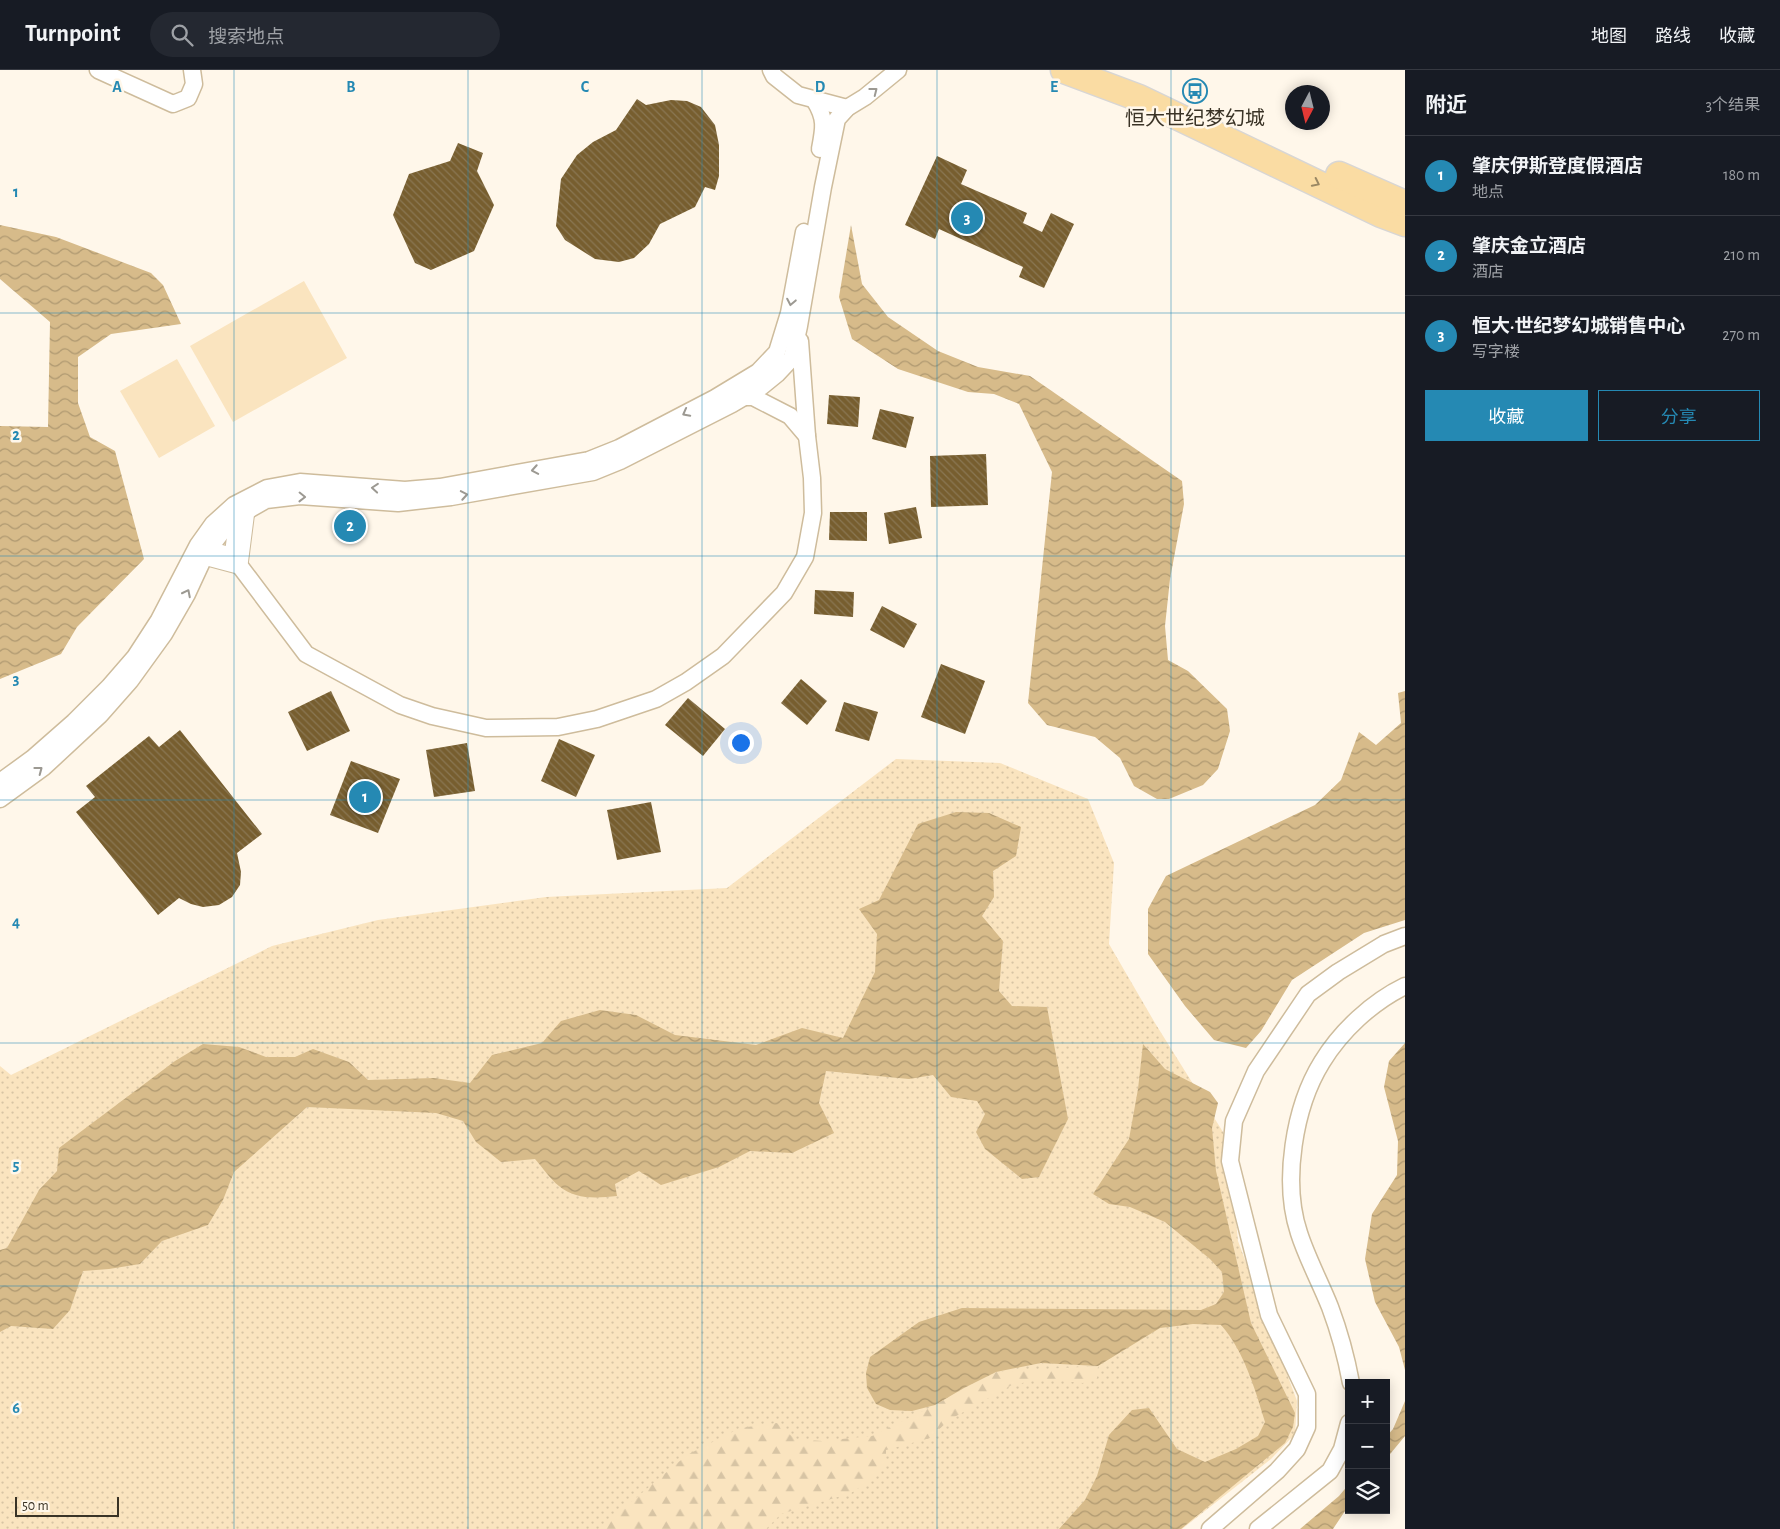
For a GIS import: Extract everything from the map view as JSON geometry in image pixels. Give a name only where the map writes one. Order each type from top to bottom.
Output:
[{"type":"main road","points":[[1064,70],[1139,98],[1381,214],[1405,223]]},
{"type":"main road","points":[[1111,70],[1139,80],[1251,135],[1405,204]]},
{"type":"street","points":[[98,70],[173,104],[188,98],[194,84],[192,70]]},
{"type":"street","points":[[771,70],[774,76],[798,95],[847,108]]},
{"type":"street","points":[[0,799],[44,766],[100,716],[130,681],[164,634],[187,594],[206,553],[231,520],[266,500],[300,496],[398,503],[451,497],[593,472],[620,461],[744,396],[777,374],[792,358],[837,119],[847,108],[865,98],[898,70]]},
{"type":"street","points":[[0,782],[33,758],[74,722],[109,687],[134,657],[159,620],[198,545],[213,524],[234,504],[266,488],[300,482],[405,490],[440,487],[589,460],[619,448],[715,398],[758,372],[777,352],[789,313],[824,127],[822,113],[815,101]]},
{"type":"street","points":[[206,553],[236,561],[306,654],[400,705],[432,716],[486,728],[558,726],[597,718],[656,698],[686,682],[723,656],[784,593],[806,557],[813,513],[812,478],[799,326]]},
{"type":"street","points":[[744,396],[753,397],[790,416],[807,436]]},
{"type":"street","points":[[236,561],[242,514]]},
{"type":"street","points":[[1210,1529],[1278,1471],[1297,1449],[1307,1427],[1307,1394],[1269,1315],[1230,1161],[1234,1121],[1256,1071],[1308,994],[1338,972],[1384,944],[1405,936]]},
{"type":"street","points":[[1350,1379],[1346,1352],[1298,1233],[1292,1203],[1291,1168],[1295,1138],[1305,1098],[1322,1062],[1345,1031],[1373,1006],[1405,986]]},
{"type":"street","points":[[1258,1529],[1330,1471],[1342,1449],[1349,1424]]},
{"type":"green space","points":[[304,281],[347,358],[233,422],[190,346]]},
{"type":"green space","points":[[177,359],[215,426],[159,458],[120,391]]},
{"type":"green space","points":[[896,759],[1000,763],[1088,799],[1114,863],[1109,944],[1155,1023],[1228,1140],[1238,1241],[1297,1401],[1295,1434],[1271,1459],[1182,1529],[0,1529],[0,1066],[11,1075],[272,946],[378,920],[546,897],[727,888]]},
{"type":"green space","points":[[1098,1366],[1097,1378],[1083,1383],[1042,1379],[1012,1385],[949,1420],[930,1438],[886,1450],[886,1462],[877,1476],[851,1493],[781,1514],[766,1529],[603,1529],[605,1524],[687,1455],[740,1428],[777,1423],[795,1439],[822,1441],[872,1436],[996,1372]]},
{"type":"water","points":[[0,225],[56,237],[151,273],[163,285],[181,324],[111,334],[78,357],[78,403],[90,437],[115,451],[144,559],[77,627],[61,654],[0,679],[0,426],[48,427],[50,322],[0,279]]},
{"type":"water","points":[[851,225],[862,284],[888,317],[938,351],[978,367],[1030,376],[1182,481],[1184,504],[1170,579],[1165,626],[1168,660],[1188,671],[1227,709],[1230,731],[1218,769],[1203,785],[1169,799],[1157,799],[1134,786],[1120,758],[1095,737],[1047,725],[1028,703],[1052,472],[1019,404],[994,394],[968,392],[898,369],[852,339],[839,297]]},
{"type":"water","points":[[1405,691],[1405,920],[1364,933],[1292,980],[1261,1031],[1246,1048],[1214,1040],[1185,1006],[1148,954],[1148,909],[1166,876],[1315,805],[1341,780],[1359,732],[1376,745],[1401,723],[1398,693]]},
{"type":"water","points":[[956,812],[989,813],[1021,827],[1016,856],[993,871],[994,897],[982,916],[1003,941],[999,991],[1012,1006],[1047,1007],[1068,1119],[1039,1177],[1022,1179],[985,1149],[976,1132],[985,1114],[977,1101],[951,1097],[933,1075],[909,1079],[826,1071],[819,1103],[834,1133],[792,1153],[750,1151],[719,1167],[661,1185],[639,1171],[615,1184],[617,1196],[602,1197],[579,1196],[565,1191],[535,1159],[501,1162],[476,1142],[463,1121],[436,1113],[307,1107],[234,1172],[223,1200],[208,1225],[162,1241],[140,1264],[83,1271],[70,1310],[53,1329],[11,1326],[0,1332],[0,1250],[7,1248],[39,1190],[57,1171],[59,1148],[175,1061],[203,1044],[239,1047],[266,1057],[295,1057],[313,1049],[349,1062],[368,1080],[434,1078],[470,1083],[492,1055],[542,1043],[561,1021],[600,1010],[636,1015],[675,1035],[756,1045],[802,1028],[843,1038],[875,972],[877,934],[859,909],[879,900],[918,824]]},
{"type":"water","points":[[1405,1043],[1405,1370],[1399,1347],[1375,1302],[1365,1259],[1372,1214],[1397,1175],[1398,1141],[1384,1087],[1389,1061]]},
{"type":"water","points":[[1143,1044],[1165,1069],[1210,1092],[1218,1103],[1212,1128],[1216,1171],[1251,1323],[1295,1413],[1293,1427],[1285,1443],[1181,1529],[1059,1529],[1085,1500],[1097,1476],[1109,1435],[1132,1410],[1149,1408],[1177,1449],[1205,1462],[1236,1449],[1258,1436],[1265,1422],[1257,1397],[1248,1371],[1236,1346],[1221,1325],[1193,1324],[1160,1328],[1098,1366],[1041,1363],[996,1372],[935,1405],[912,1411],[890,1410],[876,1404],[867,1388],[866,1373],[870,1357],[919,1322],[962,1308],[1201,1310],[1216,1304],[1224,1292],[1222,1272],[1210,1259],[1165,1222],[1130,1207],[1109,1204],[1093,1194],[1129,1139],[1138,1089]]},
{"type":"water","points":[[1405,1401],[1405,1436],[1390,1454],[1390,1432]]},
{"type":"water","points":[[1345,1489],[1345,1511],[1333,1529],[1300,1529]]},
{"type":"building","points":[[637,99],[646,105],[671,100],[687,101],[701,107],[715,125],[719,145],[719,176],[715,190],[705,187],[695,207],[660,224],[649,244],[634,258],[619,262],[595,259],[565,240],[556,226],[561,179],[577,155],[593,142],[616,130]]},
{"type":"building","points":[[458,143],[483,153],[477,171],[494,205],[474,251],[431,270],[415,263],[393,215],[409,174],[450,161]]},
{"type":"building","points":[[937,156],[967,170],[961,184],[1027,213],[1023,223],[1042,232],[1051,213],[1074,224],[1044,288],[1019,277],[1023,267],[939,229],[935,239],[905,225]]},
{"type":"building","points":[[829,395],[860,397],[858,427],[827,424]]},
{"type":"building","points":[[880,409],[914,417],[906,448],[872,439]]},
{"type":"building","points":[[986,454],[988,505],[931,507],[930,456]]},
{"type":"building","points":[[916,507],[922,538],[889,544],[884,513]]},
{"type":"building","points":[[830,512],[867,512],[867,541],[829,540]]},
{"type":"building","points":[[815,590],[854,592],[853,617],[814,614]]},
{"type":"building","points":[[882,606],[917,624],[904,648],[870,630]]},
{"type":"building","points":[[941,664],[985,681],[965,734],[921,717]]},
{"type":"building","points":[[801,679],[827,701],[807,725],[781,703]]},
{"type":"building","points":[[331,691],[350,731],[307,751],[288,712]]},
{"type":"building","points":[[688,698],[725,729],[703,756],[665,725]]},
{"type":"building","points":[[844,702],[878,712],[869,741],[835,731]]},
{"type":"building","points":[[180,730],[262,834],[237,853],[241,872],[240,885],[232,897],[219,905],[203,907],[179,898],[158,915],[76,812],[95,797],[86,786],[149,736],[159,747]]},
{"type":"building","points":[[559,739],[595,755],[576,797],[541,781]]},
{"type":"building","points":[[467,743],[475,791],[434,797],[426,750]]},
{"type":"building","points":[[351,761],[400,779],[378,833],[330,815]]},
{"type":"building","points":[[651,802],[661,852],[617,860],[607,810]]},
{"type":"place","name":"恒大世纪梦幻城","points":[[1195,91]]},
{"type":"place","name":"恒大·世纪梦幻城销售中心","points":[[967,218]]},
{"type":"place","name":"肇庆金立酒店","points":[[350,526]]},
{"type":"place","name":"肇庆伊斯登度假酒店","points":[[365,797]]}]
